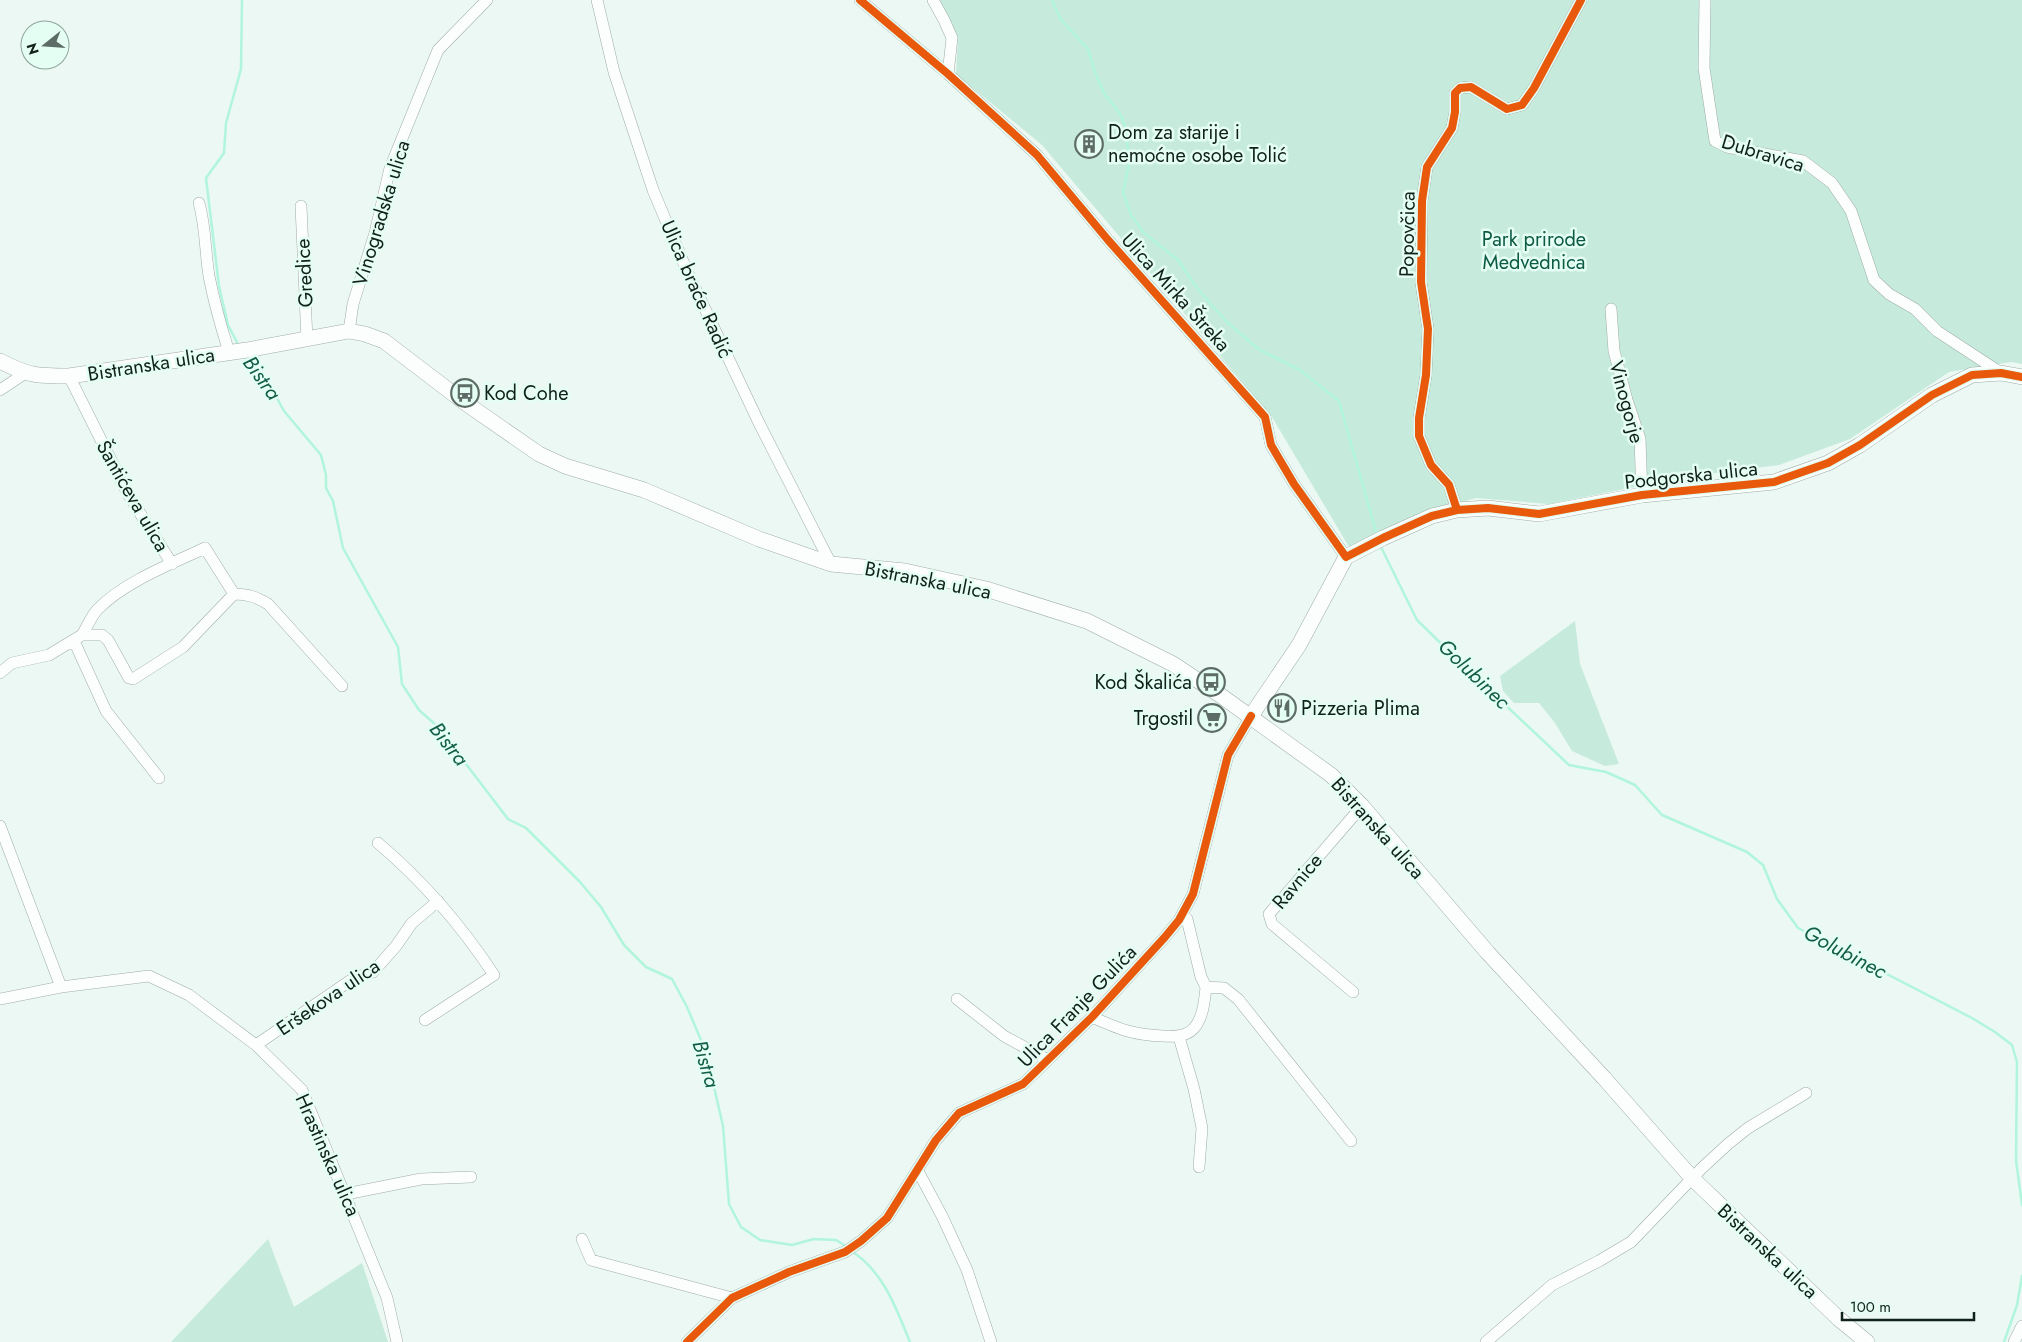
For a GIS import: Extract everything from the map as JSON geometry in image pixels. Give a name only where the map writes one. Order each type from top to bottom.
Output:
[{"type":"main road","name":"Bistranska ulica","points":[[0,361],[24,374],[69,376],[307,340],[349,331],[365,334],[384,341],[464,402],[538,454],[565,466],[644,490],[759,539],[831,564],[905,571],[986,589],[1087,621],[1173,664],[1251,716],[1331,775],[1362,806],[1488,953],[1604,1078],[1692,1178],[1839,1319],[1867,1342]]},
{"type":"main road","name":"Podgorska ulica","points":[[1346,557],[1432,516],[1457,510],[1488,508],[1539,514],[1642,495],[1774,482],[1791,478],[1828,463],[1860,445],[1932,394],[1972,375],[2001,373],[2022,377]]},
{"type":"main road","points":[[1251,716],[1299,646],[1346,557]]},
{"type":"street","name":"Vinogradska ulica","points":[[349,331],[353,304],[375,233],[390,168],[438,50],[487,0]]},
{"type":"street","name":"Ulica braće Radić","points":[[597,0],[614,72],[656,199],[687,271],[759,423],[831,564]]},
{"type":"street","name":"Ulica Mirka Štreka","points":[[860,0],[948,74],[1037,155],[1108,240],[1265,417],[1271,445],[1294,484],[1346,557]]},
{"type":"street","points":[[933,0],[952,38],[948,74]]},
{"type":"street","name":"Popovčica","points":[[1457,510],[1449,485],[1430,465],[1419,436],[1419,418],[1426,375],[1428,329],[1421,282],[1422,201],[1427,167],[1452,128],[1455,112],[1455,93],[1460,88],[1471,87],[1507,109],[1522,105],[1534,88],[1581,0]]},
{"type":"street","name":"Dubravica","points":[[1705,0],[1704,68],[1715,141],[1727,147],[1803,161],[1832,183],[1850,211],[1874,280],[1888,294],[1915,309],[1937,331],[2001,373]]},
{"type":"street","points":[[200,203],[205,223],[209,275],[217,314],[237,351]]},
{"type":"street","name":"Gredice","points":[[301,206],[307,340]]},
{"type":"street","name":"Vinogorje","points":[[1611,309],[1614,351],[1626,400],[1640,439],[1642,495]]},
{"type":"street","points":[[0,390],[24,374]]},
{"type":"street","name":"Šantićeva ulica","points":[[69,376],[128,494],[172,564],[130,586],[98,610],[78,638]]},
{"type":"street","points":[[172,564],[205,548],[212,556],[234,594]]},
{"type":"street","points":[[0,673],[12,663],[49,655],[78,638],[102,634],[108,640],[129,678],[133,679],[183,647],[234,594],[245,594],[255,596],[268,604],[342,686]]},
{"type":"street","points":[[78,638],[106,711],[159,778]]},
{"type":"street","name":"Ulica Franje Gulića","points":[[687,1342],[732,1298],[789,1272],[844,1252],[861,1241],[886,1218],[918,1171],[936,1140],[959,1113],[1023,1084],[1092,1017],[1179,920],[1193,894],[1228,756],[1251,716]]},
{"type":"street","name":"Ravnice","points":[[1353,992],[1272,924],[1269,914],[1362,806]]},
{"type":"street","points":[[0,826],[61,986]]},
{"type":"street","points":[[378,843],[405,866],[438,901],[494,975],[425,1020]]},
{"type":"street","name":"Eršekova ulica","points":[[256,1046],[354,978],[372,972],[396,946],[412,923],[438,901]]},
{"type":"street","points":[[1092,1017],[1120,1030],[1138,1035],[1179,1038],[1187,1035],[1201,1017],[1206,987],[1201,977],[1187,919],[1179,920]]},
{"type":"street","name":"Hrastinska ulica","points":[[0,999],[61,986],[149,976],[189,995],[256,1046],[302,1090],[387,1298],[397,1342]]},
{"type":"street","points":[[1206,987],[1224,988],[1238,999],[1351,1141]]},
{"type":"street","points":[[957,999],[1004,1036],[1048,1060]]},
{"type":"street","points":[[1179,1038],[1194,1089],[1202,1128],[1199,1167]]},
{"type":"street","points":[[1486,1342],[1552,1285],[1599,1261],[1630,1242],[1728,1144],[1748,1128],[1806,1093]]},
{"type":"street","points":[[918,1171],[942,1216],[967,1270],[991,1342]]},
{"type":"street","points":[[346,1194],[421,1179],[471,1177]]},
{"type":"street","points":[[582,1239],[591,1260],[732,1298]]},
{"type":"street","points":[[2014,1342],[2022,1326]]},
{"type":"green space","name":"Park prirode Medvednica","points":[[937,0],[2022,0],[2022,364],[2011,362],[1949,372],[1850,439],[1779,465],[1685,477],[1549,504],[1476,498],[1415,516],[1349,547],[1272,417],[1042,145],[956,74],[958,37]]},
{"type":"green space","points":[[1575,621],[1580,664],[1619,764],[1605,766],[1572,751],[1555,723],[1539,703],[1514,703],[1503,691],[1500,676]]},
{"type":"green space","points":[[268,1239],[294,1307],[362,1263],[388,1342],[171,1342]]},
{"type":"waterway","name":"Bistra","points":[[239,346],[228,325],[219,286],[206,178],[224,153],[226,123],[241,69],[242,0]]},
{"type":"waterway","name":"Golubinec","points":[[1052,0],[1061,20],[1088,49],[1104,93],[1120,114],[1126,128],[1129,164],[1123,192],[1131,215],[1144,233],[1178,260],[1197,288],[1226,321],[1258,349],[1300,370],[1339,401],[1377,535]]},
{"type":"waterway","name":"Bistra","points":[[244,355],[249,364],[268,382],[284,411],[321,455],[326,475],[326,488],[333,501],[343,548],[398,647],[402,684],[419,710],[437,726],[508,819],[526,828],[580,882],[601,907],[624,945],[646,967],[672,979],[687,1007],[706,1052],[723,1126],[729,1204],[741,1227],[760,1240],[792,1245],[814,1239],[836,1240],[847,1247]]},
{"type":"waterway","name":"Golubinec","points":[[1380,545],[1417,620],[1569,765],[1606,772],[1635,785],[1662,815],[1747,852],[1763,865],[1777,899],[1798,928],[1972,1018],[2012,1045],[2017,1062],[2016,1160],[2022,1205]]},
{"type":"waterway","name":"Bistra","points":[[853,1252],[873,1270],[888,1292],[910,1342]]},
{"type":"waterway","name":"Golubinec","points":[[2004,1342],[2017,1305],[2022,1276]]},
{"type":"cycle path","points":[[860,0],[948,74],[1037,155],[1108,240],[1265,417],[1271,445],[1294,484],[1346,557],[1432,516],[1457,510],[1488,508],[1539,514],[1642,495],[1774,482],[1828,463],[1860,445],[1932,395],[1972,375],[2001,373],[2022,377]]},
{"type":"cycle path","points":[[1457,510],[1449,485],[1431,465],[1419,436],[1419,418],[1426,375],[1428,329],[1421,282],[1422,201],[1427,167],[1452,128],[1455,112],[1455,93],[1460,88],[1471,87],[1507,109],[1522,105],[1534,88],[1581,0]]},
{"type":"cycle path","points":[[687,1342],[732,1298],[789,1272],[845,1252],[861,1241],[887,1218],[936,1140],[959,1113],[1023,1084],[1092,1017],[1165,937],[1179,920],[1193,894],[1228,755],[1251,716]]},
{"type":"place","name":"Dom za starije i nemoćne osobe Tolić","points":[[1089,144]]},
{"type":"place","name":"Kod Cohe","points":[[465,393]]},
{"type":"place","name":"Kod Škalića","points":[[1211,682]]},
{"type":"place","name":"Pizzeria Plima","points":[[1282,708]]},
{"type":"place","name":"Trgostil","points":[[1212,718]]}]
